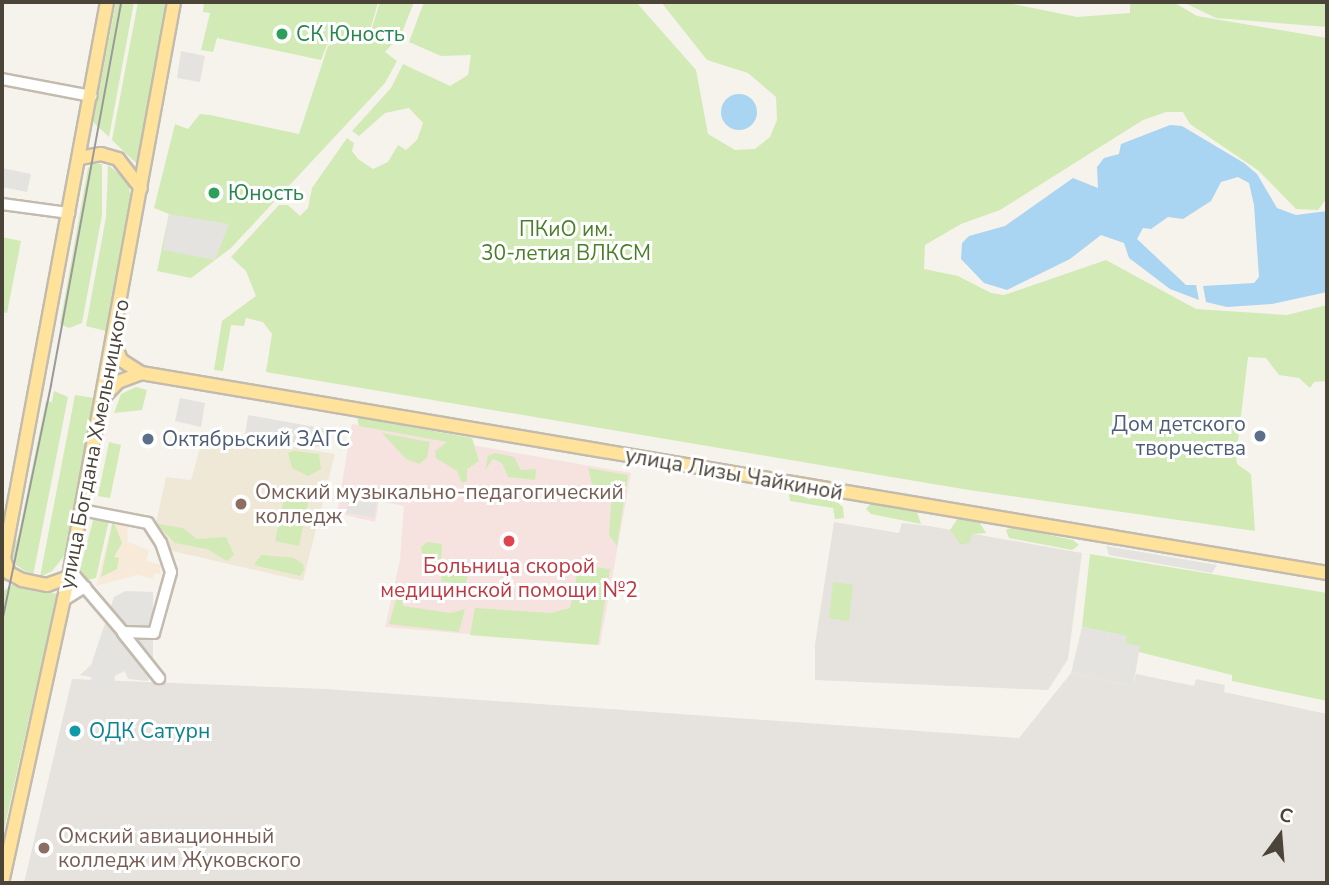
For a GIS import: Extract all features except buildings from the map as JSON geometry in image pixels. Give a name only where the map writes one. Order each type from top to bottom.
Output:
[{"type":"main road","points":[[69,573],[50,584],[22,580],[9,573],[3,564],[107,2]]},
{"type":"main road","name":"улица Богдана Хмельницкого","points":[[2,883],[82,510],[174,2]]},
{"type":"main road","points":[[80,158],[101,154],[118,159],[141,188]]},
{"type":"main road","points":[[114,341],[121,360],[141,373]]},
{"type":"main road","points":[[103,398],[118,382],[141,373]]},
{"type":"main road","name":"улица Лизы Чайкиной","points":[[141,373],[1327,573]]},
{"type":"street","points":[[2,79],[91,96]]},
{"type":"street","points":[[2,204],[69,214]]},
{"type":"street","points":[[82,510],[148,523],[167,557],[171,572],[154,633],[123,632]]},
{"type":"street","points":[[69,573],[85,587],[159,678]]},
{"type":"street","points":[[64,600],[85,587]]},
{"type":"shaded area","points":[[181,51],[205,56],[200,82],[177,78]]},
{"type":"shaded area","points":[[2,168],[31,174],[27,192],[2,187]]},
{"type":"shaded area","points":[[169,214],[229,224],[215,260],[163,250]]},
{"type":"shaded area","points":[[180,398],[205,403],[201,427],[175,421]]},
{"type":"shaded area","points":[[248,415],[327,429],[324,448],[245,434]]},
{"type":"shaded area","name":"Больница скорой медицинской помощи №2","points":[[352,424],[631,473],[600,645],[385,627],[400,560],[404,506],[379,501],[375,522],[337,513]]},
{"type":"shaded area","name":"Омский музыкально-педагогический колледж","points":[[216,434],[335,454],[303,581],[168,550],[155,527],[166,477],[191,480],[201,444]]},
{"type":"shaded area","points":[[349,492],[378,497],[374,517],[346,513]]},
{"type":"shaded area","points":[[113,520],[127,524],[128,542],[149,550],[146,561],[161,565],[160,574],[154,573],[153,579],[137,575],[96,586]]},
{"type":"shaded area","points":[[834,522],[899,533],[902,523],[929,526],[1082,553],[1068,659],[1048,690],[815,680],[815,644]]},
{"type":"shaded area","points":[[1106,546],[1217,565],[1212,573],[1109,555]]},
{"type":"shaded area","points":[[126,591],[153,592],[153,663],[148,681],[128,679],[125,671],[115,676],[114,688],[93,690],[91,677],[80,675],[91,665],[114,597]]},
{"type":"shaded area","points":[[1082,627],[1127,636],[1125,643],[1140,646],[1133,687],[1071,673]]},
{"type":"shaded area","points":[[1071,673],[1133,687],[1136,674],[1194,686],[1196,679],[1225,685],[1224,692],[1327,714],[1327,883],[24,883],[72,679],[326,689],[1019,738]]},
{"type":"green space","points":[[116,2],[134,2],[109,137],[93,122]]},
{"type":"green space","points":[[138,2],[168,2],[137,164],[112,140]]},
{"type":"green space","name":"СК Юность","points":[[204,2],[378,3],[370,30],[327,45],[321,60],[217,38],[213,52],[201,50],[210,13],[203,12]]},
{"type":"green space","points":[[380,2],[414,2],[401,35],[385,52],[397,61],[385,83],[231,248],[191,278],[157,271],[169,214],[154,208],[175,124],[188,129],[200,114],[299,134],[328,46],[371,31]]},
{"type":"green space","name":"ПКиО им. 30-летия ВЛКСМ","points":[[424,2],[636,2],[696,70],[708,134],[735,150],[755,149],[770,137],[777,120],[776,97],[748,73],[707,60],[661,2],[1004,2],[1077,17],[1130,13],[1130,2],[1173,2],[1197,16],[1327,38],[1327,198],[1318,210],[1296,209],[1259,171],[1190,124],[1183,112],[1166,112],[1143,120],[1000,210],[961,224],[925,245],[924,269],[958,276],[991,293],[1004,295],[1106,260],[1196,309],[1287,315],[1327,305],[1327,381],[1314,382],[1310,388],[1299,378],[1279,375],[1266,358],[1248,357],[1236,458],[1237,464],[1251,474],[1255,531],[969,490],[266,372],[272,334],[263,322],[246,318],[244,326],[231,325],[223,371],[214,370],[222,321],[256,296],[246,271],[231,257],[279,205],[288,205],[300,216],[308,208],[312,188],[347,138],[354,143],[352,151],[358,159],[373,169],[388,162],[398,145],[406,150],[417,140],[423,123],[409,108],[385,113],[359,136],[352,131],[391,88],[403,64],[450,86],[468,75],[471,55],[441,56],[409,42]]},
{"type":"green space","points":[[1183,2],[1327,2],[1327,27],[1216,18]]},
{"type":"green space","points":[[93,163],[102,164],[102,215],[82,323],[69,328],[60,324],[88,168]]},
{"type":"green space","points":[[108,165],[128,181],[131,198],[106,331],[86,326],[106,217]]},
{"type":"green space","points":[[2,237],[21,241],[7,313],[2,312]]},
{"type":"green space","points":[[136,387],[147,390],[142,410],[114,413],[121,394]]},
{"type":"green space","points":[[54,391],[68,397],[33,576],[16,565],[11,552],[18,537],[46,401],[52,402]]},
{"type":"green space","points":[[75,395],[94,398],[65,555],[52,571],[40,577]]},
{"type":"green space","points":[[357,417],[472,438],[479,461],[467,469],[467,481],[462,483],[457,471],[436,458],[435,451],[447,442],[359,426]]},
{"type":"green space","points":[[382,433],[430,442],[427,458],[419,464],[406,459]]},
{"type":"green space","points":[[109,442],[121,445],[110,498],[98,496]]},
{"type":"green space","points":[[294,451],[319,454],[321,469],[308,476],[292,468],[288,453]]},
{"type":"green space","points":[[495,453],[514,457],[521,470],[536,469],[535,480],[508,477],[502,463],[493,459],[485,470],[488,456]]},
{"type":"green space","points":[[588,468],[628,475],[617,546],[609,535],[612,490],[592,484]]},
{"type":"green space","points":[[285,493],[309,498],[299,546],[275,541]]},
{"type":"green space","points":[[796,493],[809,499],[821,496],[837,502],[843,507],[844,518],[835,519],[833,508],[790,501],[789,494]]},
{"type":"green space","points":[[872,502],[917,512],[921,524],[871,514],[866,509]]},
{"type":"green space","points":[[94,517],[109,520],[96,578],[88,580],[80,569]]},
{"type":"green space","points":[[958,518],[980,523],[986,533],[972,534],[970,542],[961,545],[950,530]]},
{"type":"green space","points":[[113,520],[122,543],[114,557],[119,558],[117,569],[101,577]]},
{"type":"green space","points":[[157,524],[183,528],[197,539],[226,537],[234,555],[227,561],[207,549],[175,543]]},
{"type":"green space","points":[[1012,527],[1073,540],[1079,545],[1072,550],[1009,538],[1006,530]]},
{"type":"green space","points":[[427,542],[442,544],[441,560],[469,565],[466,585],[441,581],[442,569],[424,567],[421,547]]},
{"type":"green space","points":[[1090,554],[1327,593],[1327,701],[1232,681],[1232,675],[1139,652],[1125,643],[1126,636],[1082,627]]},
{"type":"green space","points":[[261,555],[294,558],[303,564],[304,570],[300,576],[254,565]]},
{"type":"green space","points":[[579,565],[610,569],[598,645],[470,635],[475,608],[551,613],[570,608]]},
{"type":"green space","points":[[833,582],[853,585],[849,621],[829,618]]},
{"type":"green space","points":[[12,585],[57,594],[2,839],[2,592]]},
{"type":"green space","points":[[398,593],[404,594],[403,606],[451,613],[465,609],[459,632],[389,624]]},
{"type":"water","points":[[739,94],[752,99],[757,112],[752,125],[739,130],[726,125],[721,112],[726,99]]},
{"type":"water","points":[[1170,125],[1182,126],[1244,163],[1257,174],[1277,208],[1296,215],[1327,211],[1327,292],[1272,304],[1227,307],[1206,302],[1203,286],[1254,283],[1259,277],[1254,205],[1249,183],[1238,177],[1221,182],[1211,201],[1183,219],[1168,217],[1151,229],[1143,228],[1137,239],[1186,285],[1196,285],[1199,300],[1170,289],[1129,258],[1124,243],[1101,235],[1070,259],[1007,290],[984,283],[961,259],[962,243],[969,236],[1005,226],[1073,178],[1098,188],[1097,167],[1104,158],[1119,154],[1121,144]]},
{"type":"tram line","points":[[2,622],[51,385],[121,2]]},
{"type":"place","name":"СК Юность","points":[[282,34]]},
{"type":"place","name":"Юность","points":[[214,193]]},
{"type":"place","name":"Дом детского творчества","points":[[1260,436]]},
{"type":"place","name":"Октябрьский ЗАГС","points":[[148,439]]},
{"type":"place","name":"Омский музыкально-педагогический колледж","points":[[241,504]]},
{"type":"place","name":"Больница скорой медицинской помощи №2","points":[[509,541]]},
{"type":"place","name":"ОДК Сатурн","points":[[75,731]]},
{"type":"place","name":"Омский авиационный колледж им Жуковского","points":[[44,848]]}]
